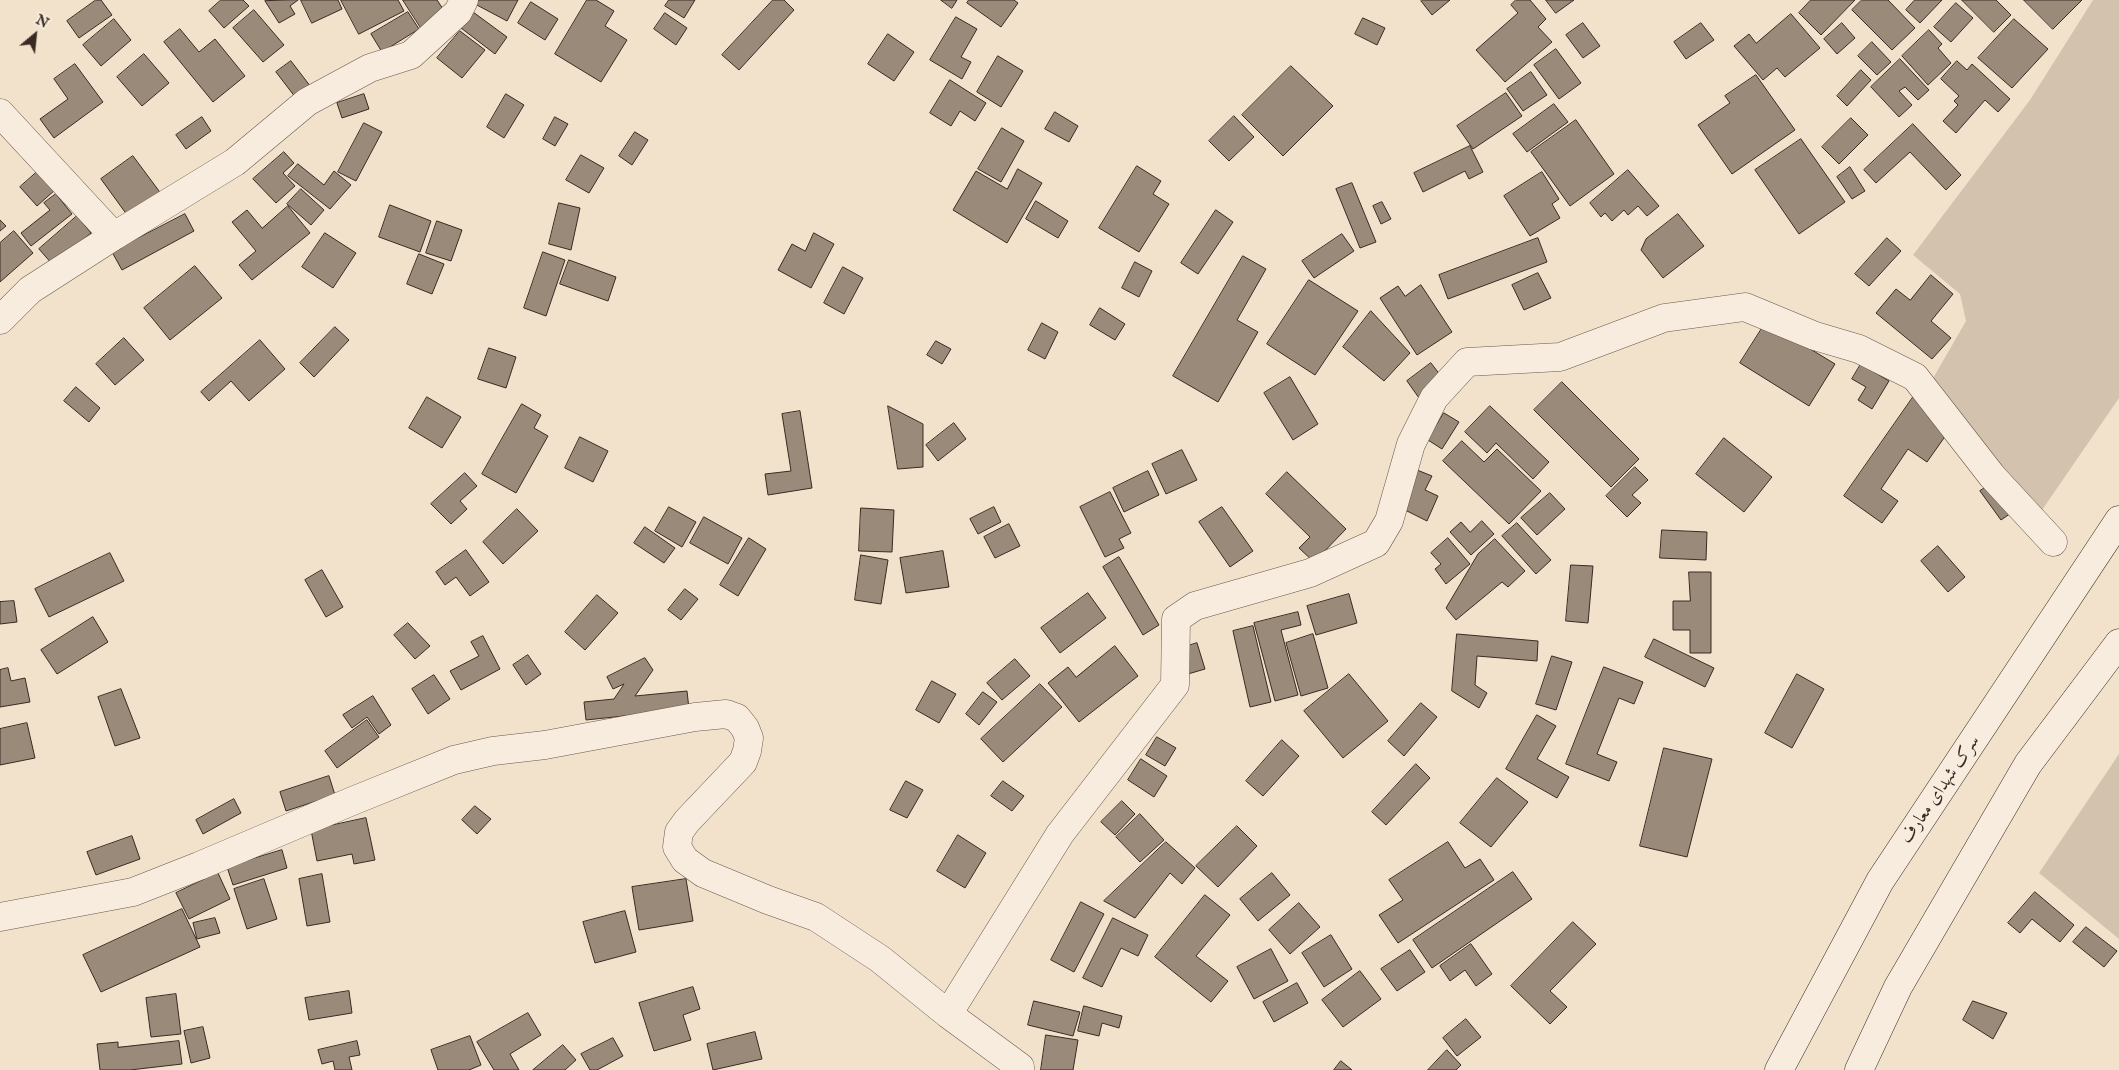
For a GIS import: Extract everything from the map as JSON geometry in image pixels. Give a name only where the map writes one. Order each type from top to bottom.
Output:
[{"type":"street","points":[[0,320],[30,290],[235,162],[307,102],[370,68],[411,55],[458,12],[464,0]]},
{"type":"street","points":[[0,113],[114,236]]},
{"type":"street","points":[[948,1014],[1060,834],[1175,685],[1176,619],[1194,606],[1310,573],[1376,543],[1389,521],[1411,444],[1434,398],[1467,362],[1560,357],[1664,318],[1745,307],[1815,336],[1860,349],[1915,378],[1992,476],[2053,542]]},
{"type":"street","name":"سرک شهدای معارف","points":[[1779,1070],[1880,881],[2119,520]]},
{"type":"street","points":[[1858,1070],[1898,986],[2028,764],[2119,644]]},
{"type":"street","points":[[0,917],[133,892],[454,760],[493,751],[545,745],[726,714],[737,718],[745,728],[749,738],[747,751],[743,762],[686,821],[679,832],[677,847],[686,860],[702,873],[816,917],[880,959],[948,1014],[1020,1067],[1020,1070]]},
{"type":"shaded area","points":[[2093,0],[2119,0],[2119,398],[2040,513],[1928,387],[1966,321],[1960,294],[1913,255],[2030,100]]},
{"type":"shaded area","points":[[2119,754],[2119,939],[2039,873]]},
{"type":"building","points":[[96,0],[101,0],[112,15],[79,38],[67,21]]},
{"type":"building","points":[[221,0],[243,0],[249,6],[224,28],[209,11]]},
{"type":"building","points":[[298,0],[290,6],[295,14],[279,23],[265,1]]},
{"type":"building","points":[[301,0],[338,0],[342,9],[312,23]]},
{"type":"building","points":[[341,0],[398,0],[404,11],[359,34]]},
{"type":"building","points":[[403,0],[437,0],[449,18],[425,34]]},
{"type":"building","points":[[477,0],[518,0],[507,21],[475,4]]},
{"type":"building","points":[[587,0],[596,0],[614,11],[605,26],[627,40],[601,82],[555,54]]},
{"type":"building","points":[[669,0],[695,0],[684,18],[665,6]]},
{"type":"building","points":[[773,0],[784,0],[794,10],[739,70],[722,55]]},
{"type":"building","points":[[941,0],[957,0],[952,8]]},
{"type":"building","points":[[969,0],[1014,0],[1018,3],[1001,27],[967,3]]},
{"type":"building","points":[[1422,0],[1450,0],[1432,15]]},
{"type":"building","points":[[1516,0],[1530,0],[1546,19],[1538,27],[1552,42],[1505,82],[1476,50],[1518,13],[1511,5]]},
{"type":"building","points":[[1546,0],[1574,0],[1556,13]]},
{"type":"building","points":[[1811,0],[1855,0],[1821,35],[1799,13]]},
{"type":"building","points":[[1862,0],[1888,0],[1915,28],[1892,50],[1852,10]]},
{"type":"building","points":[[1915,0],[1942,0],[1920,23],[1906,10]]},
{"type":"building","points":[[1962,0],[1996,0],[2011,15],[1994,32]]},
{"type":"building","points":[[2024,0],[2082,0],[2053,29]]},
{"type":"building","points":[[531,2],[558,19],[545,40],[518,23]]},
{"type":"building","points":[[1956,3],[1973,18],[1951,42],[1934,27]]},
{"type":"building","points":[[254,10],[284,45],[263,62],[233,28]]},
{"type":"building","points":[[408,12],[419,29],[382,52],[371,34]]},
{"type":"building","points":[[473,12],[507,37],[495,54],[461,28]]},
{"type":"building","points":[[665,13],[687,28],[676,45],[654,29]]},
{"type":"building","points":[[1791,14],[1820,48],[1785,77],[1777,68],[1763,80],[1734,46],[1749,34],[1756,43]]},
{"type":"building","points":[[956,17],[977,29],[961,57],[971,62],[962,79],[930,60]]},
{"type":"building","points":[[1363,18],[1385,28],[1377,45],[1355,34]]},
{"type":"building","points":[[114,19],[131,40],[101,66],[83,45]]},
{"type":"building","points":[[2014,19],[2048,49],[2012,88],[1978,58]]},
{"type":"building","points":[[1583,23],[1600,46],[1583,58],[1566,35]]},
{"type":"building","points":[[1701,23],[1714,40],[1686,59],[1674,42]]},
{"type":"building","points":[[1842,23],[1855,38],[1837,54],[1824,39]]},
{"type":"building","points":[[180,29],[199,52],[215,39],[245,76],[213,102],[164,42]]},
{"type":"building","points":[[1929,30],[1942,44],[1938,48],[1951,63],[1928,85],[1902,56]]},
{"type":"building","points":[[460,31],[485,50],[462,78],[437,58]]},
{"type":"building","points":[[888,34],[914,52],[894,81],[868,64]]},
{"type":"building","points":[[1872,42],[1891,62],[1877,75],[1858,56]]},
{"type":"building","points":[[1556,49],[1581,83],[1559,99],[1534,65]]},
{"type":"building","points":[[144,54],[169,83],[142,106],[117,77]]},
{"type":"building","points":[[998,56],[1023,71],[1001,107],[977,92]]},
{"type":"building","points":[[1900,59],[1929,90],[1918,100],[1905,87],[1899,91],[1912,105],[1899,117],[1871,87]]},
{"type":"building","points":[[291,61],[314,91],[299,102],[276,72]]},
{"type":"building","points":[[1957,61],[1967,70],[1972,64],[2010,99],[1998,112],[1985,100],[1956,133],[1943,121],[1958,105],[1954,101],[1959,96],[1941,79]]},
{"type":"building","points":[[75,64],[103,102],[54,138],[40,119],[68,99],[54,79]]},
{"type":"building","points":[[1291,66],[1333,106],[1283,156],[1242,115]]},
{"type":"building","points":[[1861,70],[1871,80],[1847,106],[1837,96]]},
{"type":"building","points":[[1531,72],[1547,95],[1523,111],[1507,89]]},
{"type":"building","points":[[1756,75],[1795,130],[1732,174],[1698,125],[1730,103],[1725,96]]},
{"type":"building","points":[[950,80],[986,103],[975,121],[960,111],[951,126],[930,113]]},
{"type":"building","points":[[1506,93],[1522,116],[1473,149],[1457,126]]},
{"type":"building","points":[[364,94],[369,109],[342,118],[337,103]]},
{"type":"building","points":[[506,94],[524,105],[504,138],[487,127]]},
{"type":"building","points":[[1554,104],[1568,122],[1527,152],[1513,134]]},
{"type":"building","points":[[1055,112],[1078,126],[1069,142],[1045,129]]},
{"type":"building","points":[[1234,116],[1254,137],[1229,161],[1209,141]]},
{"type":"building","points":[[202,117],[211,131],[186,149],[176,135]]},
{"type":"building","points":[[555,117],[568,124],[555,146],[543,139]]},
{"type":"building","points":[[1851,118],[1868,135],[1839,164],[1822,147]]},
{"type":"building","points":[[1576,120],[1614,174],[1570,206],[1531,152]]},
{"type":"building","points":[[364,123],[382,132],[356,181],[338,172]]},
{"type":"building","points":[[1913,124],[1961,175],[1946,190],[1910,152],[1876,183],[1864,170]]},
{"type":"building","points":[[1002,128],[1024,141],[1001,182],[978,169]]},
{"type":"building","points":[[635,132],[648,140],[632,165],[619,156]]},
{"type":"building","points":[[1801,139],[1845,202],[1799,234],[1755,170]]},
{"type":"building","points":[[1470,146],[1483,172],[1469,179],[1465,171],[1423,192],[1414,173]]},
{"type":"building","points":[[284,152],[294,163],[283,173],[295,186],[276,203],[253,179]]},
{"type":"building","points":[[581,155],[604,168],[589,193],[566,180]]},
{"type":"building","points":[[133,156],[162,195],[130,219],[101,179]]},
{"type":"building","points":[[298,164],[324,185],[334,171],[351,185],[330,209],[288,176]]},
{"type":"building","points":[[1137,166],[1161,181],[1153,194],[1169,204],[1139,252],[1099,228]]},
{"type":"building","points":[[1850,167],[1865,191],[1852,199],[1837,177]]},
{"type":"building","points":[[1018,169],[1042,183],[1007,243],[953,210],[976,171],[1007,189]]},
{"type":"building","points":[[1628,170],[1659,206],[1647,216],[1638,206],[1628,215],[1624,210],[1612,221],[1605,213],[1601,217],[1590,203]]},
{"type":"building","points":[[37,172],[55,190],[37,206],[20,187]]},
{"type":"building","points":[[1542,172],[1559,199],[1552,204],[1560,218],[1530,236],[1504,196]]},
{"type":"building","points":[[1352,183],[1376,242],[1360,248],[1336,189]]},
{"type":"building","points":[[301,189],[324,210],[311,225],[287,204]]},
{"type":"building","points":[[56,194],[72,214],[31,246],[21,233],[50,210],[44,203]]},
{"type":"building","points":[[1036,201],[1068,221],[1058,238],[1026,219]]},
{"type":"building","points":[[1382,202],[1391,219],[1381,224],[1373,206]]},
{"type":"building","points":[[559,203],[580,208],[571,250],[549,244]]},
{"type":"building","points":[[390,205],[431,221],[420,252],[379,237]]},
{"type":"building","points":[[288,206],[310,233],[252,280],[239,265],[256,251],[232,222],[247,210],[262,228]]},
{"type":"building","points":[[1216,210],[1233,222],[1198,274],[1181,263]]},
{"type":"building","points":[[185,214],[194,231],[122,270],[112,252]]},
{"type":"building","points":[[1678,214],[1704,246],[1663,278],[1641,250],[1646,239]]},
{"type":"building","points":[[77,216],[91,233],[53,265],[39,249]]},
{"type":"building","points":[[0,220],[6,226],[0,231]]},
{"type":"building","points":[[437,221],[462,230],[451,261],[426,253]]},
{"type":"building","points":[[14,231],[33,253],[0,282],[0,243]]},
{"type":"building","points":[[325,233],[356,253],[333,288],[302,267]]},
{"type":"building","points":[[814,233],[834,244],[811,288],[778,270],[792,244],[805,251]]},
{"type":"building","points":[[1342,234],[1354,251],[1314,278],[1302,261]]},
{"type":"building","points":[[1538,238],[1547,262],[1448,299],[1439,275]]},
{"type":"building","points":[[1887,238],[1901,251],[1869,286],[1855,274]]},
{"type":"building","points":[[543,252],[565,260],[546,316],[524,308]]},
{"type":"building","points":[[419,254],[444,264],[432,294],[407,284]]},
{"type":"building","points":[[1243,256],[1266,269],[1237,320],[1258,332],[1218,402],[1173,376]]},
{"type":"building","points":[[569,260],[616,277],[608,301],[560,284]]},
{"type":"building","points":[[1135,262],[1152,271],[1139,297],[1122,288]]},
{"type":"building","points":[[195,266],[222,298],[170,340],[144,308]]},
{"type":"building","points":[[843,267],[863,278],[844,314],[824,303]]},
{"type":"building","points":[[1538,273],[1551,298],[1524,310],[1512,285]]},
{"type":"building","points":[[1931,275],[1953,294],[1931,321],[1951,338],[1932,359],[1876,313],[1896,289],[1910,300]]},
{"type":"building","points":[[1309,280],[1358,311],[1315,375],[1267,344]]},
{"type":"building","points":[[1421,285],[1452,332],[1417,355],[1380,298],[1398,286],[1405,296]]},
{"type":"building","points":[[1100,308],[1125,324],[1115,340],[1090,325]]},
{"type":"building","points":[[1371,311],[1410,353],[1384,381],[1343,347]]},
{"type":"building","points":[[1766,322],[1835,364],[1809,406],[1740,363]]},
{"type":"building","points":[[1042,323],[1058,332],[1045,359],[1028,350]]},
{"type":"building","points":[[335,327],[349,340],[314,377],[300,363]]},
{"type":"building","points":[[124,338],[144,360],[115,385],[96,364]]},
{"type":"building","points":[[260,340],[285,369],[249,401],[231,381],[209,401],[201,392]]},
{"type":"building","points":[[936,341],[951,349],[942,364],[927,355]]},
{"type":"building","points":[[489,348],[516,357],[506,388],[478,379]]},
{"type":"building","points":[[1431,363],[1444,380],[1419,398],[1407,381]]},
{"type":"building","points":[[1861,364],[1889,381],[1872,409],[1858,400],[1866,387],[1852,379]]},
{"type":"building","points":[[1290,377],[1318,424],[1293,440],[1264,393]]},
{"type":"building","points":[[1562,382],[1639,459],[1611,487],[1534,410]]},
{"type":"building","points":[[76,387],[100,408],[89,422],[64,401]]},
{"type":"building","points":[[1916,393],[1951,428],[1927,462],[1908,449],[1881,489],[1898,501],[1882,523],[1844,496]]},
{"type":"building","points":[[427,397],[461,417],[442,448],[409,428]]},
{"type":"building","points":[[522,404],[541,415],[534,428],[548,436],[516,493],[482,474]]},
{"type":"building","points":[[888,406],[923,424],[923,467],[898,469]]},
{"type":"building","points":[[1490,406],[1549,462],[1533,479],[1496,443],[1487,453],[1465,432]]},
{"type":"building","points":[[800,411],[812,488],[768,495],[765,474],[791,471],[782,414]]},
{"type":"building","points":[[1444,413],[1459,422],[1442,449],[1428,440]]},
{"type":"building","points":[[954,423],[966,439],[938,461],[926,445]]},
{"type":"building","points":[[580,437],[608,451],[593,482],[565,468]]},
{"type":"building","points":[[1724,438],[1772,477],[1744,512],[1696,474]]},
{"type":"building","points":[[1462,441],[1484,462],[1497,449],[1541,491],[1509,524],[1443,461]]},
{"type":"building","points":[[1182,450],[1197,480],[1166,494],[1152,464]]},
{"type":"building","points":[[1635,467],[1648,480],[1632,495],[1641,503],[1627,517],[1606,496]]},
{"type":"building","points":[[1417,470],[1432,476],[1425,490],[1438,496],[1427,521],[1399,507]]},
{"type":"building","points":[[1148,471],[1159,495],[1124,512],[1113,488]]},
{"type":"building","points":[[1287,472],[1346,529],[1314,562],[1299,548],[1310,537],[1266,494]]},
{"type":"building","points":[[465,473],[477,486],[460,501],[467,509],[451,524],[431,504]]},
{"type":"building","points":[[1994,482],[2014,511],[2001,520],[1980,491]]},
{"type":"building","points":[[1110,492],[1131,533],[1119,539],[1124,548],[1105,557],[1080,507]]},
{"type":"building","points":[[1550,493],[1565,509],[1537,535],[1521,518]]},
{"type":"building","points":[[669,507],[696,522],[682,547],[655,531]]},
{"type":"building","points":[[994,507],[1001,522],[978,534],[970,519]]},
{"type":"building","points":[[1222,507],[1253,551],[1230,567],[1199,522]]},
{"type":"building","points":[[861,508],[894,510],[892,552],[859,551]]},
{"type":"building","points":[[517,509],[538,531],[503,564],[483,542]]},
{"type":"building","points":[[704,517],[742,538],[728,564],[690,543]]},
{"type":"building","points":[[1482,521],[1494,534],[1471,555],[1450,532],[1461,522],[1470,532]]},
{"type":"building","points":[[1517,523],[1551,560],[1536,574],[1502,536]]},
{"type":"building","points":[[1009,524],[1020,546],[995,558],[984,537]]},
{"type":"building","points":[[645,527],[675,548],[664,563],[634,543]]},
{"type":"building","points":[[1662,530],[1707,532],[1706,560],[1660,558]]},
{"type":"building","points":[[749,538],[766,549],[738,596],[720,585]]},
{"type":"building","points":[[1448,538],[1470,564],[1446,584],[1435,569],[1441,564],[1431,553]]},
{"type":"building","points":[[1495,539],[1525,571],[1508,587],[1502,582],[1456,620],[1446,608],[1478,554]]},
{"type":"building","points":[[1938,546],[1965,577],[1948,592],[1921,561]]},
{"type":"building","points":[[466,550],[489,582],[470,596],[456,577],[445,585],[436,572]]},
{"type":"building","points":[[943,551],[949,587],[906,593],[900,558]]},
{"type":"building","points":[[110,553],[124,581],[49,617],[35,589]]},
{"type":"building","points":[[861,555],[888,560],[881,604],[855,600]]},
{"type":"building","points":[[1119,557],[1159,625],[1143,635],[1103,567]]},
{"type":"building","points":[[1571,565],[1593,566],[1588,623],[1566,621]]},
{"type":"building","points":[[322,570],[343,607],[326,617],[305,580]]},
{"type":"building","points":[[1689,572],[1711,572],[1711,653],[1690,653],[1690,630],[1673,630],[1673,601],[1690,601]]},
{"type":"building","points":[[685,589],[698,599],[681,620],[668,610]]},
{"type":"building","points":[[1088,593],[1106,618],[1060,653],[1041,628]]},
{"type":"building","points":[[1349,594],[1357,623],[1316,635],[1307,606]]},
{"type":"building","points":[[597,595],[618,613],[585,650],[565,632]]},
{"type":"building","points":[[14,601],[17,622],[0,624],[0,602]]},
{"type":"building","points":[[1298,612],[1301,625],[1281,630],[1298,695],[1275,701],[1254,623]]},
{"type":"building","points":[[93,617],[108,642],[57,674],[41,650]]},
{"type":"building","points":[[408,623],[430,646],[415,659],[394,635]]},
{"type":"building","points":[[1253,626],[1271,702],[1250,707],[1233,631]]},
{"type":"building","points":[[1313,634],[1328,688],[1301,696],[1286,643]]},
{"type":"building","points":[[1457,634],[1538,641],[1537,661],[1477,656],[1475,685],[1487,693],[1479,708],[1452,691]]},
{"type":"building","points":[[483,636],[500,669],[461,690],[450,671],[479,656],[471,642]]},
{"type":"building","points":[[1654,639],[1714,668],[1705,687],[1645,657]]},
{"type":"building","points":[[1197,643],[1205,669],[1188,674],[1179,649]]},
{"type":"building","points":[[1115,646],[1138,676],[1079,722],[1048,683],[1068,667],[1076,677]]},
{"type":"building","points":[[528,655],[541,674],[526,685],[513,665]]},
{"type":"building","points":[[1552,656],[1572,662],[1556,710],[1536,704]]},
{"type":"building","points":[[645,658],[653,670],[635,696],[687,691],[689,709],[586,720],[584,702],[614,699],[624,684],[613,689],[607,677]]},
{"type":"building","points":[[1015,659],[1030,676],[1002,700],[987,683]]},
{"type":"building","points":[[1604,667],[1643,682],[1634,704],[1619,698],[1597,754],[1617,762],[1609,781],[1566,764]]},
{"type":"building","points":[[8,668],[11,681],[25,678],[30,702],[0,707],[0,670]]},
{"type":"building","points":[[1349,674],[1388,721],[1343,758],[1304,711]]},
{"type":"building","points":[[1797,674],[1824,689],[1792,748],[1765,733]]},
{"type":"building","points":[[434,675],[450,699],[428,714],[412,689]]},
{"type":"building","points":[[932,681],[956,694],[939,723],[916,710]]},
{"type":"building","points":[[1040,684],[1062,707],[1003,762],[981,739]]},
{"type":"building","points":[[121,689],[140,738],[115,746],[98,697]]},
{"type":"building","points":[[983,692],[997,702],[979,725],[966,714]]},
{"type":"building","points":[[373,696],[391,725],[379,734],[367,717],[352,728],[343,715]]},
{"type":"building","points":[[1421,703],[1437,717],[1404,756],[1388,741]]},
{"type":"building","points":[[1537,715],[1556,726],[1537,759],[1569,777],[1557,798],[1506,769]]},
{"type":"building","points":[[367,720],[379,737],[337,768],[325,751]]},
{"type":"building","points":[[27,723],[35,758],[0,765],[0,729]]},
{"type":"building","points":[[1157,737],[1176,748],[1165,766],[1146,755]]},
{"type":"building","points":[[1282,740],[1299,756],[1263,796],[1246,781]]},
{"type":"building","points":[[1664,748],[1712,759],[1687,857],[1640,846]]},
{"type":"building","points":[[1141,759],[1167,776],[1154,797],[1128,780]]},
{"type":"building","points":[[1416,764],[1430,778],[1386,825],[1372,812]]},
{"type":"building","points":[[329,776],[335,795],[286,811],[280,792]]},
{"type":"building","points":[[1497,778],[1528,802],[1491,847],[1460,823]]},
{"type":"building","points":[[906,781],[923,790],[907,818],[890,810]]},
{"type":"building","points":[[1003,781],[1024,796],[1012,811],[991,796]]},
{"type":"building","points":[[234,799],[241,813],[203,834],[196,820]]},
{"type":"building","points":[[1122,801],[1135,814],[1115,835],[1101,822]]},
{"type":"building","points":[[475,806],[491,819],[477,834],[462,820]]},
{"type":"building","points":[[1140,814],[1164,840],[1140,862],[1116,837]]},
{"type":"building","points":[[366,818],[375,860],[354,864],[352,854],[317,861],[311,830]]},
{"type":"building","points":[[1237,826],[1257,846],[1218,887],[1196,866]]},
{"type":"building","points":[[958,835],[986,853],[965,888],[937,871]]},
{"type":"building","points":[[132,836],[140,859],[96,875],[87,852]]},
{"type":"building","points":[[1166,842],[1195,868],[1182,884],[1170,873],[1135,918],[1104,901]]},
{"type":"building","points":[[1448,842],[1465,868],[1480,859],[1494,880],[1398,943],[1379,915],[1403,900],[1389,880]]},
{"type":"building","points":[[282,850],[287,868],[233,885],[227,867]]},
{"type":"building","points":[[1513,872],[1532,899],[1432,968],[1413,940]]},
{"type":"building","points":[[218,873],[230,899],[189,919],[176,893]]},
{"type":"building","points":[[1272,873],[1290,895],[1258,921],[1240,899]]},
{"type":"building","points":[[322,874],[330,922],[307,926],[299,879]]},
{"type":"building","points":[[264,879],[277,919],[247,929],[234,889]]},
{"type":"building","points":[[686,879],[693,921],[639,930],[632,887]]},
{"type":"building","points":[[2035,892],[2074,925],[2060,942],[2032,919],[2020,933],[2008,923]]},
{"type":"building","points":[[1205,895],[1230,915],[1196,956],[1228,981],[1211,1002],[1155,957]]},
{"type":"building","points":[[1081,902],[1104,914],[1074,972],[1051,960]]},
{"type":"building","points":[[1299,903],[1320,927],[1290,954],[1269,930]]},
{"type":"building","points":[[182,909],[200,947],[101,992],[83,955]]},
{"type":"building","points":[[625,911],[636,952],[595,963],[583,922]]},
{"type":"building","points":[[215,918],[220,933],[197,939],[193,923]]},
{"type":"building","points":[[1113,918],[1148,935],[1138,956],[1121,948],[1102,987],[1083,978]]},
{"type":"building","points":[[1573,922],[1596,944],[1550,991],[1567,1007],[1550,1024],[1511,986]]},
{"type":"building","points":[[2086,927],[2117,951],[2104,967],[2073,942]]},
{"type":"building","points":[[1331,935],[1352,969],[1324,987],[1302,953]]},
{"type":"building","points":[[1471,944],[1492,974],[1476,986],[1465,970],[1450,981],[1440,966]]},
{"type":"building","points":[[1271,949],[1288,981],[1254,999],[1237,967]]},
{"type":"building","points":[[1410,950],[1425,972],[1397,991],[1381,969]]},
{"type":"building","points":[[1360,971],[1381,999],[1343,1027],[1322,1000]]},
{"type":"building","points":[[1297,983],[1308,1003],[1274,1022],[1263,1002]]},
{"type":"building","points":[[693,987],[700,1009],[683,1015],[691,1040],[654,1051],[639,1003]]},
{"type":"building","points":[[349,991],[352,1013],[309,1020],[305,998]]},
{"type":"building","points":[[176,994],[181,1034],[151,1037],[146,998]]},
{"type":"building","points":[[1034,1001],[1080,1012],[1073,1036],[1028,1025]]},
{"type":"building","points":[[1973,1001],[2007,1013],[1993,1039],[1963,1020]]},
{"type":"building","points":[[1084,1006],[1122,1016],[1119,1028],[1102,1023],[1099,1036],[1078,1031]]},
{"type":"building","points":[[528,1013],[541,1035],[510,1054],[519,1070],[494,1070],[477,1042]]},
{"type":"building","points":[[1466,1019],[1481,1037],[1457,1056],[1443,1038]]},
{"type":"building","points":[[203,1027],[210,1058],[191,1063],[184,1031]]},
{"type":"building","points":[[755,1032],[762,1059],[713,1070],[707,1044]]},
{"type":"building","points":[[1046,1035],[1078,1040],[1073,1070],[1041,1070]]},
{"type":"building","points":[[470,1036],[481,1065],[469,1070],[438,1070],[431,1050]]},
{"type":"building","points":[[613,1038],[623,1056],[597,1070],[590,1070],[581,1054]]},
{"type":"building","points":[[179,1041],[182,1064],[130,1070],[100,1070],[97,1044],[118,1042],[118,1047]]},
{"type":"building","points":[[357,1041],[360,1055],[349,1057],[352,1070],[335,1070],[333,1061],[322,1064],[318,1050]]},
{"type":"building","points":[[563,1045],[576,1060],[565,1070],[533,1070]]},
{"type":"building","points":[[1447,1050],[1461,1065],[1456,1070],[1428,1070]]},
{"type":"building","points":[[1341,1061],[1352,1070],[1334,1070]]}]
